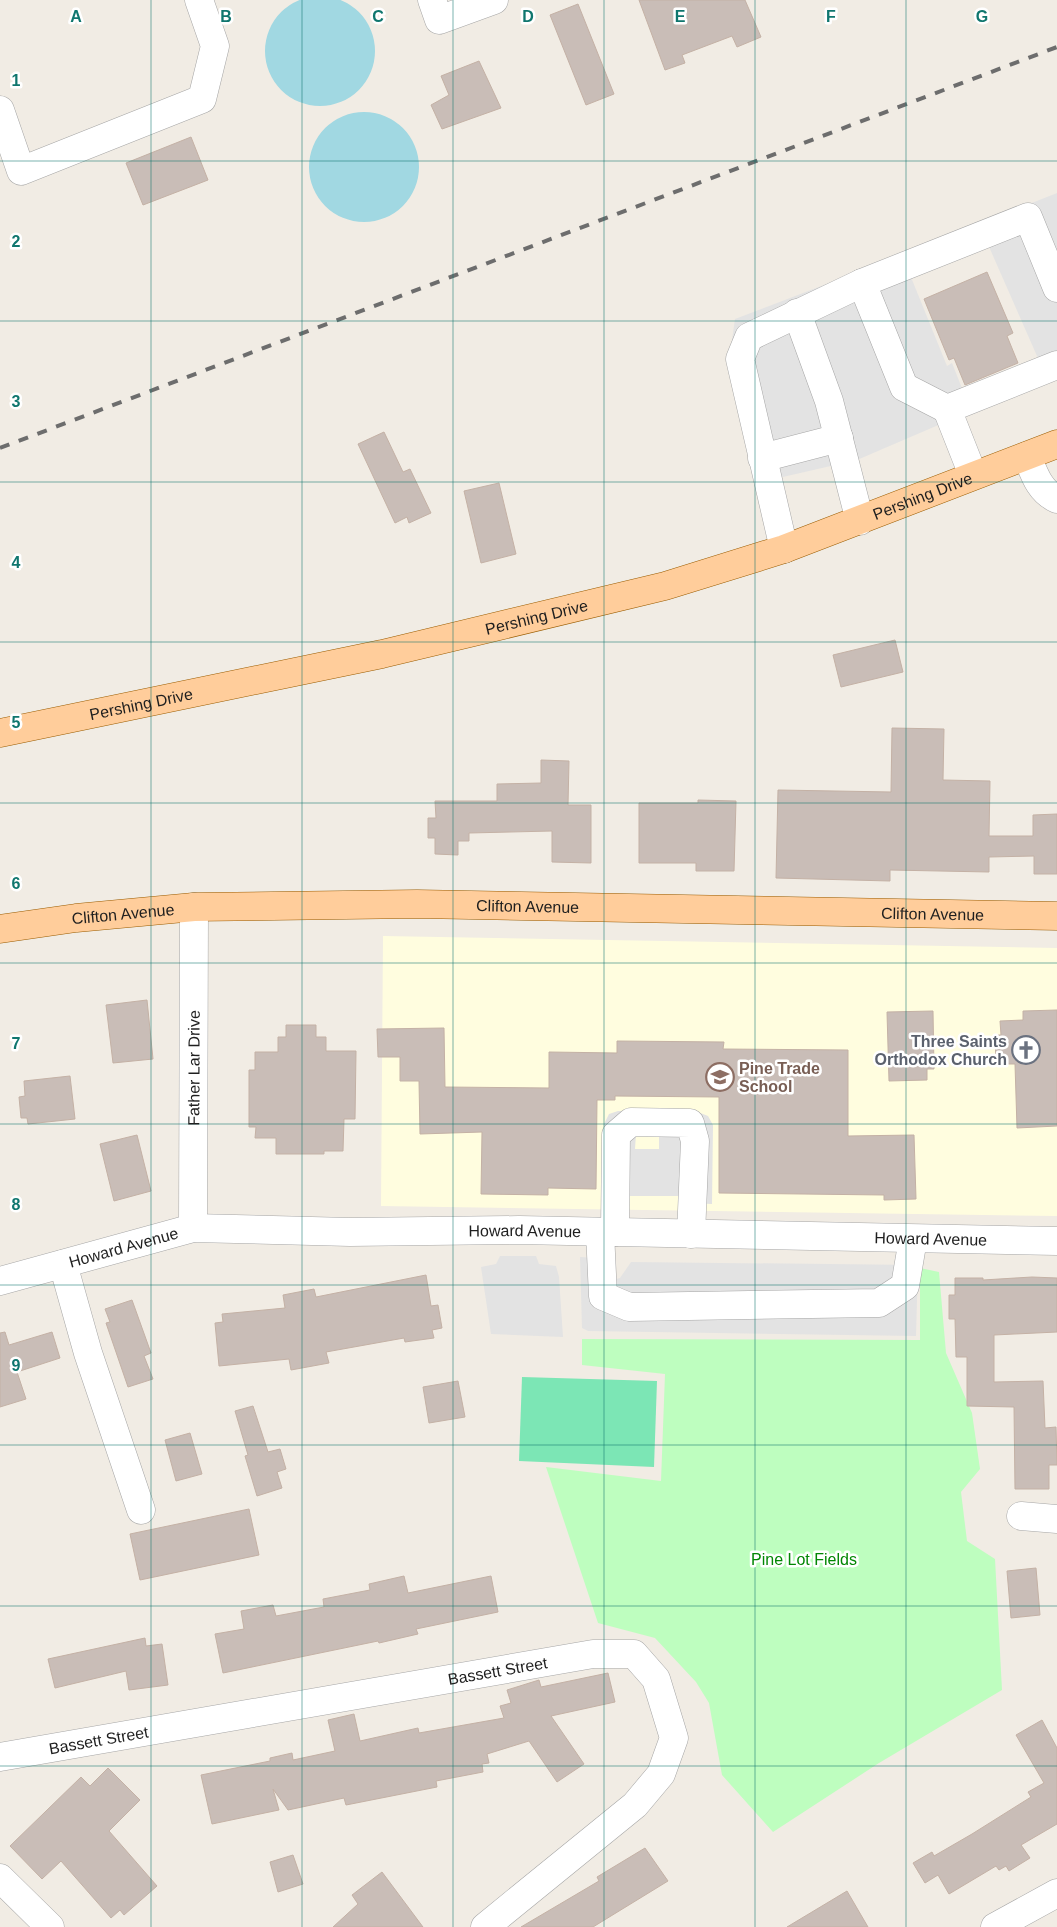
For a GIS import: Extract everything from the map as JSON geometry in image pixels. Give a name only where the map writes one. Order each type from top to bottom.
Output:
[{"type":"main road","name":"Pershing Drive","points":[[0,733],[227,687],[497,627],[665,586],[784,549],[1057,444]]},
{"type":"main road","name":"Clifton Avenue","points":[[0,929],[76,918],[194,907],[418,904],[1057,916]]},
{"type":"street","points":[[0,110],[21,171],[202,99],[215,46],[199,0]]},
{"type":"street","points":[[432,0],[439,20],[494,0]]},
{"type":"street","points":[[784,549],[740,359],[749,337],[862,283],[1028,216],[1057,288]]},
{"type":"street","points":[[862,283],[904,387],[947,409],[973,475]]},
{"type":"street","points":[[797,313],[829,402],[860,521]]},
{"type":"street","points":[[947,409],[1057,365]]},
{"type":"street","points":[[762,458],[838,438]]},
{"type":"street","points":[[1027,456],[1037,481],[1050,496],[1057,499]]},
{"type":"street","name":"Father Lar Drive","points":[[193,1228],[194,907]]},
{"type":"street","points":[[691,1234],[695,1141],[690,1123],[631,1122],[616,1135],[603,1296],[629,1307],[879,1303],[905,1286],[913,1239]]},
{"type":"street","name":"Howard Avenue","points":[[0,1281],[193,1228],[350,1232],[607,1232],[913,1239],[1057,1240]]},
{"type":"street","points":[[63,1264],[88,1353],[140,1510]]},
{"type":"street","points":[[1021,1516],[1057,1519]]},
{"type":"street","name":"Bassett Street","points":[[0,1757],[593,1654],[634,1654],[656,1679],[674,1738],[661,1774],[635,1805],[485,1927]]},
{"type":"street","points":[[0,1878],[50,1927]]},
{"type":"street","points":[[995,1927],[1057,1893]]},
{"type":"shaded area","points":[[1057,193],[1057,377],[1048,381],[979,224]]},
{"type":"shaded area","points":[[902,255],[947,366],[952,363],[971,411],[857,460],[761,482],[730,354],[735,319]]},
{"type":"shaded area","name":"Pine Trade School","points":[[383,936],[1057,948],[1057,1216],[381,1206]]},
{"type":"shaded area","points":[[618,1111],[698,1112],[708,1116],[713,1125],[712,1204],[688,1203],[686,1196],[630,1196],[603,1202],[604,1124],[609,1114]],"holes":[[[636,1134],[681,1136],[659,1137],[659,1149],[635,1149]]]},
{"type":"shaded area","points":[[500,1256],[536,1256],[539,1264],[556,1266],[559,1277],[563,1337],[491,1334],[481,1267],[496,1264]]},
{"type":"shaded area","points":[[580,1257],[610,1259],[613,1279],[620,1278],[631,1262],[918,1265],[916,1336],[588,1331],[582,1328]]},
{"type":"green space","name":"Pine Lot Fields","points":[[920,1268],[939,1272],[946,1353],[972,1413],[980,1469],[961,1492],[967,1541],[995,1559],[1002,1690],[879,1763],[773,1832],[722,1775],[709,1703],[696,1682],[655,1638],[598,1623],[546,1467],[661,1481],[665,1374],[582,1365],[582,1339],[920,1340]]},
{"type":"green space","points":[[522,1377],[657,1381],[654,1467],[519,1461]]},
{"type":"water","points":[[320,-4],[341,1],[359,12],[370,30],[375,51],[370,72],[359,90],[341,101],[320,106],[299,101],[281,90],[270,72],[265,51],[270,30],[281,12],[299,1]]},
{"type":"water","points":[[364,112],[385,116],[403,128],[415,146],[419,167],[415,188],[403,206],[385,218],[364,222],[343,218],[325,206],[313,188],[309,167],[313,146],[325,128],[343,116]]},
{"type":"building","points":[[639,0],[745,0],[761,37],[737,47],[732,36],[682,55],[685,63],[665,70]]},
{"type":"building","points":[[578,4],[614,94],[586,105],[550,15]]},
{"type":"building","points":[[479,61],[501,108],[442,129],[431,105],[449,95],[441,76]]},
{"type":"building","points":[[191,137],[208,180],[143,205],[126,163]]},
{"type":"building","points":[[987,272],[1013,333],[1007,336],[1018,363],[965,385],[954,358],[949,360],[924,299]]},
{"type":"building","points":[[384,432],[403,472],[410,469],[431,513],[409,523],[407,517],[395,523],[358,444]]},
{"type":"building","points":[[499,483],[516,554],[481,563],[464,491]]},
{"type":"building","points":[[895,640],[903,672],[841,687],[833,655]]},
{"type":"building","points":[[892,728],[944,729],[943,780],[990,781],[989,836],[1033,836],[1033,815],[1057,814],[1057,874],[1034,874],[1034,856],[989,857],[989,872],[890,870],[890,881],[776,878],[778,790],[891,792]]},
{"type":"building","points":[[541,760],[569,761],[568,805],[591,805],[591,863],[552,862],[552,831],[469,833],[469,841],[458,841],[458,855],[435,854],[435,838],[428,838],[428,818],[436,818],[435,801],[497,801],[497,784],[541,783]]},
{"type":"building","points":[[698,800],[736,801],[734,871],[696,871],[696,863],[639,863],[639,803],[698,803]]},
{"type":"building","points":[[147,1000],[153,1059],[113,1063],[106,1005]]},
{"type":"building","name":"Three Saints Orthodox Church","points":[[1057,1010],[1057,1126],[1017,1128],[1015,1064],[996,1064],[995,1035],[1001,1035],[1000,1021],[1023,1020],[1023,1011]]},
{"type":"building","points":[[933,1011],[934,1069],[927,1069],[927,1080],[889,1081],[887,1012]]},
{"type":"building","points":[[286,1025],[316,1025],[316,1037],[326,1037],[326,1051],[356,1051],[355,1119],[344,1119],[343,1151],[324,1151],[324,1154],[276,1154],[276,1138],[255,1138],[256,1127],[249,1127],[249,1070],[255,1070],[255,1052],[278,1052],[278,1037],[286,1037]]},
{"type":"building","points":[[444,1028],[445,1087],[549,1088],[549,1052],[617,1053],[617,1041],[724,1042],[723,1049],[848,1050],[848,1136],[914,1135],[916,1199],[884,1200],[884,1195],[719,1193],[719,1097],[615,1096],[615,1100],[597,1100],[596,1189],[548,1188],[548,1195],[481,1194],[482,1132],[420,1134],[419,1081],[400,1081],[400,1057],[378,1057],[377,1029]]},
{"type":"building","points":[[70,1076],[75,1119],[28,1124],[27,1118],[21,1118],[19,1097],[25,1096],[24,1081]]},
{"type":"building","points":[[137,1135],[151,1191],[114,1201],[100,1144]]},
{"type":"building","points":[[426,1275],[431,1306],[438,1305],[442,1328],[432,1330],[434,1338],[405,1342],[404,1338],[326,1352],[329,1363],[291,1370],[289,1359],[219,1366],[215,1323],[223,1322],[222,1314],[285,1308],[283,1295],[314,1289],[316,1297]]},
{"type":"building","points":[[1032,1277],[1057,1278],[1057,1332],[994,1335],[994,1382],[1043,1381],[1045,1428],[1056,1427],[1057,1465],[1049,1465],[1049,1489],[1015,1489],[1014,1407],[967,1406],[967,1357],[956,1357],[955,1319],[949,1319],[949,1295],[955,1295],[955,1278],[983,1278],[983,1280]]},
{"type":"building","points":[[132,1300],[151,1353],[144,1356],[153,1379],[128,1387],[106,1323],[110,1322],[105,1309]]},
{"type":"building","points":[[5,1332],[9,1345],[52,1332],[60,1358],[17,1372],[26,1399],[0,1407],[0,1333]]},
{"type":"building","points":[[458,1381],[465,1417],[429,1423],[423,1387]]},
{"type":"building","points":[[253,1406],[268,1452],[280,1449],[286,1469],[277,1472],[282,1488],[257,1496],[245,1456],[248,1455],[235,1411]]},
{"type":"building","points":[[190,1433],[202,1474],[176,1481],[165,1440]]},
{"type":"building","points":[[249,1509],[259,1555],[140,1580],[130,1534]]},
{"type":"building","points":[[1036,1568],[1040,1615],[1011,1618],[1007,1571]]},
{"type":"building","points":[[404,1576],[408,1593],[491,1576],[498,1612],[416,1629],[418,1634],[379,1643],[378,1641],[223,1673],[215,1634],[244,1629],[241,1611],[273,1605],[276,1616],[324,1607],[323,1599],[370,1590],[369,1584]]},
{"type":"building","points":[[145,1638],[146,1646],[162,1644],[168,1685],[129,1690],[126,1671],[55,1688],[48,1659]]},
{"type":"building","points":[[608,1673],[615,1702],[551,1716],[584,1764],[557,1782],[529,1741],[487,1754],[489,1763],[482,1764],[483,1772],[436,1781],[437,1787],[346,1805],[344,1798],[288,1810],[273,1789],[279,1810],[212,1824],[201,1775],[270,1761],[270,1758],[292,1753],[293,1760],[335,1751],[328,1720],[354,1714],[360,1741],[418,1728],[419,1733],[504,1718],[500,1706],[511,1703],[507,1690],[539,1680],[541,1687]]},
{"type":"building","points":[[1042,1720],[1057,1748],[1057,1824],[1021,1845],[1030,1858],[1009,1871],[1006,1866],[999,1870],[996,1866],[949,1894],[938,1875],[925,1883],[913,1863],[932,1852],[934,1856],[972,1834],[1031,1797],[1028,1792],[1044,1783],[1016,1735]]},
{"type":"building","points":[[108,1768],[140,1800],[109,1831],[157,1886],[124,1915],[120,1910],[111,1918],[61,1861],[42,1879],[10,1846],[81,1777],[90,1786]]},
{"type":"building","points":[[645,1848],[668,1881],[593,1927],[521,1927],[599,1881],[597,1877]]},
{"type":"building","points":[[293,1855],[303,1884],[278,1892],[270,1862]]},
{"type":"building","points":[[382,1872],[423,1927],[333,1927],[358,1904],[352,1895]]},
{"type":"building","points":[[847,1891],[868,1927],[787,1927]]},
{"type":"railway","points":[[0,448],[1057,47]]},
{"type":"place","name":"Three Saints Orthodox Church","points":[[1026,1050]]},
{"type":"place","name":"Pine Trade School","points":[[720,1077]]}]
